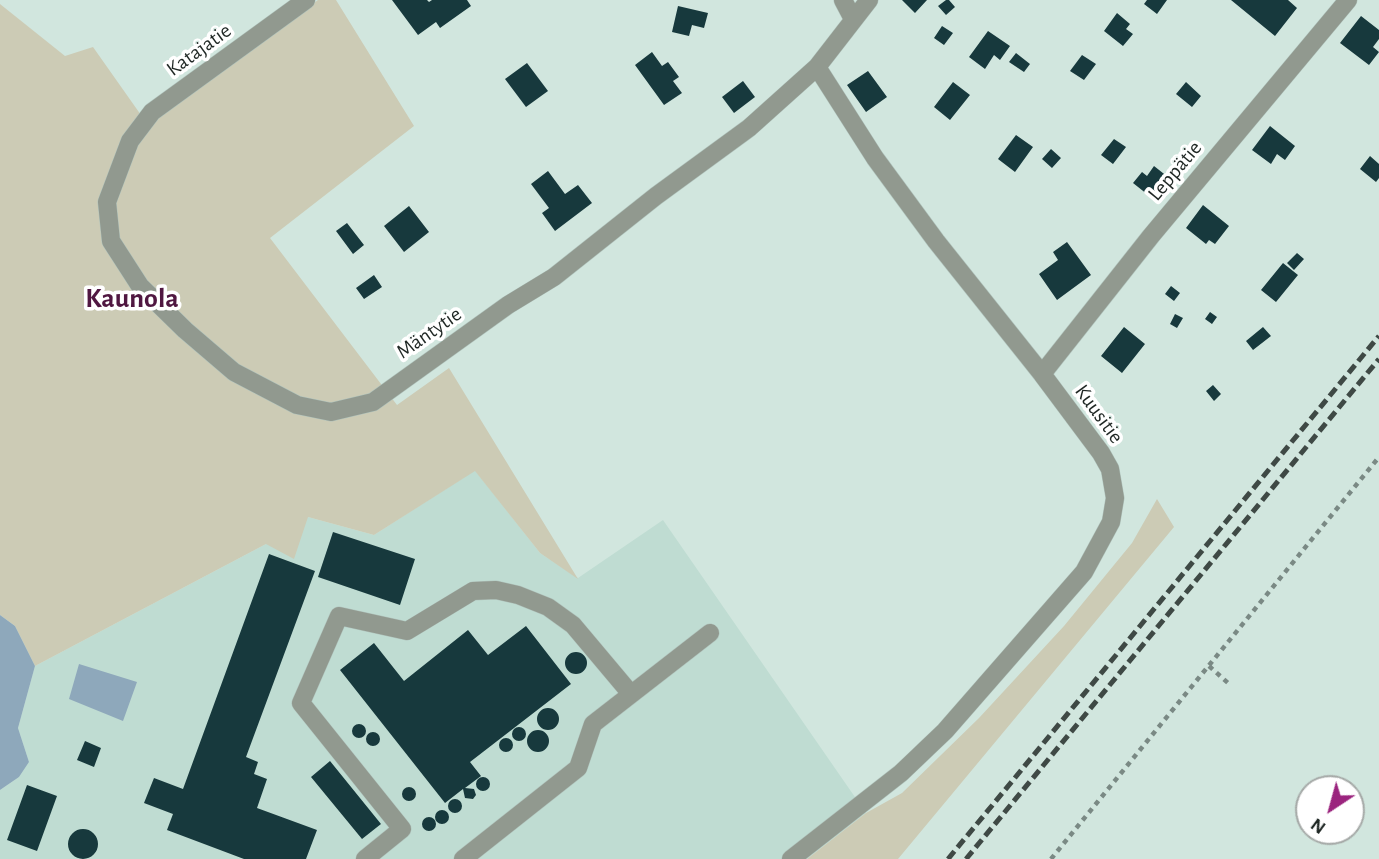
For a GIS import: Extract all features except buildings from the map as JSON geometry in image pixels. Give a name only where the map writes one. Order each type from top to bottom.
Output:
[{"type":"street","name":"Katajatie","points":[[152,112],[306,0]]},
{"type":"street","points":[[843,0],[853,19]]},
{"type":"street","name":"Mäntytie","points":[[152,112],[130,141],[107,202],[111,241],[140,286],[184,330],[234,372],[297,405],[331,412],[373,401],[508,305],[554,276],[749,128],[817,67],[869,0]]},
{"type":"street","name":"Leppätie","points":[[1042,374],[1151,236],[1348,0]]},
{"type":"street","name":"Kuusitie","points":[[791,859],[835,827],[928,749],[1067,594],[1100,545],[1114,512],[1115,498],[1110,469],[1042,374],[936,241],[875,158],[817,67]]},
{"type":"street","points":[[365,859],[402,829],[301,703],[340,616],[407,631],[473,591],[496,590],[518,595],[548,607],[573,625],[631,694]]},
{"type":"street","points":[[463,859],[578,768],[593,724],[710,633]]},
{"type":"path","points":[[1051,859],[1379,457]]},
{"type":"path","points":[[1209,666],[1228,684]]},
{"type":"shaded area","points":[[318,0],[336,0],[414,126],[270,238],[397,405],[449,368],[578,579],[540,553],[475,471],[374,535],[308,517],[294,559],[266,544],[35,666],[15,626],[0,615],[0,4],[65,56],[93,47],[148,125]]},
{"type":"shaded area","points":[[475,470],[540,553],[578,578],[663,520],[866,813],[807,859],[0,859],[0,790],[19,777],[29,762],[18,728],[35,666],[266,544],[308,517],[374,535]]},
{"type":"shaded area","points":[[1157,499],[1174,527],[898,859],[807,859],[866,813],[902,793],[979,718],[1064,626],[1132,543]]},
{"type":"water","points":[[0,615],[15,626],[35,666],[18,728],[29,762],[19,777],[0,790]]},
{"type":"water","points":[[79,664],[137,682],[123,721],[69,699]]},
{"type":"railway","points":[[948,859],[1379,336]]},
{"type":"railway","points":[[966,859],[1379,359]]},
{"type":"district","name":"Kaunola","points":[[132,299]]}]
